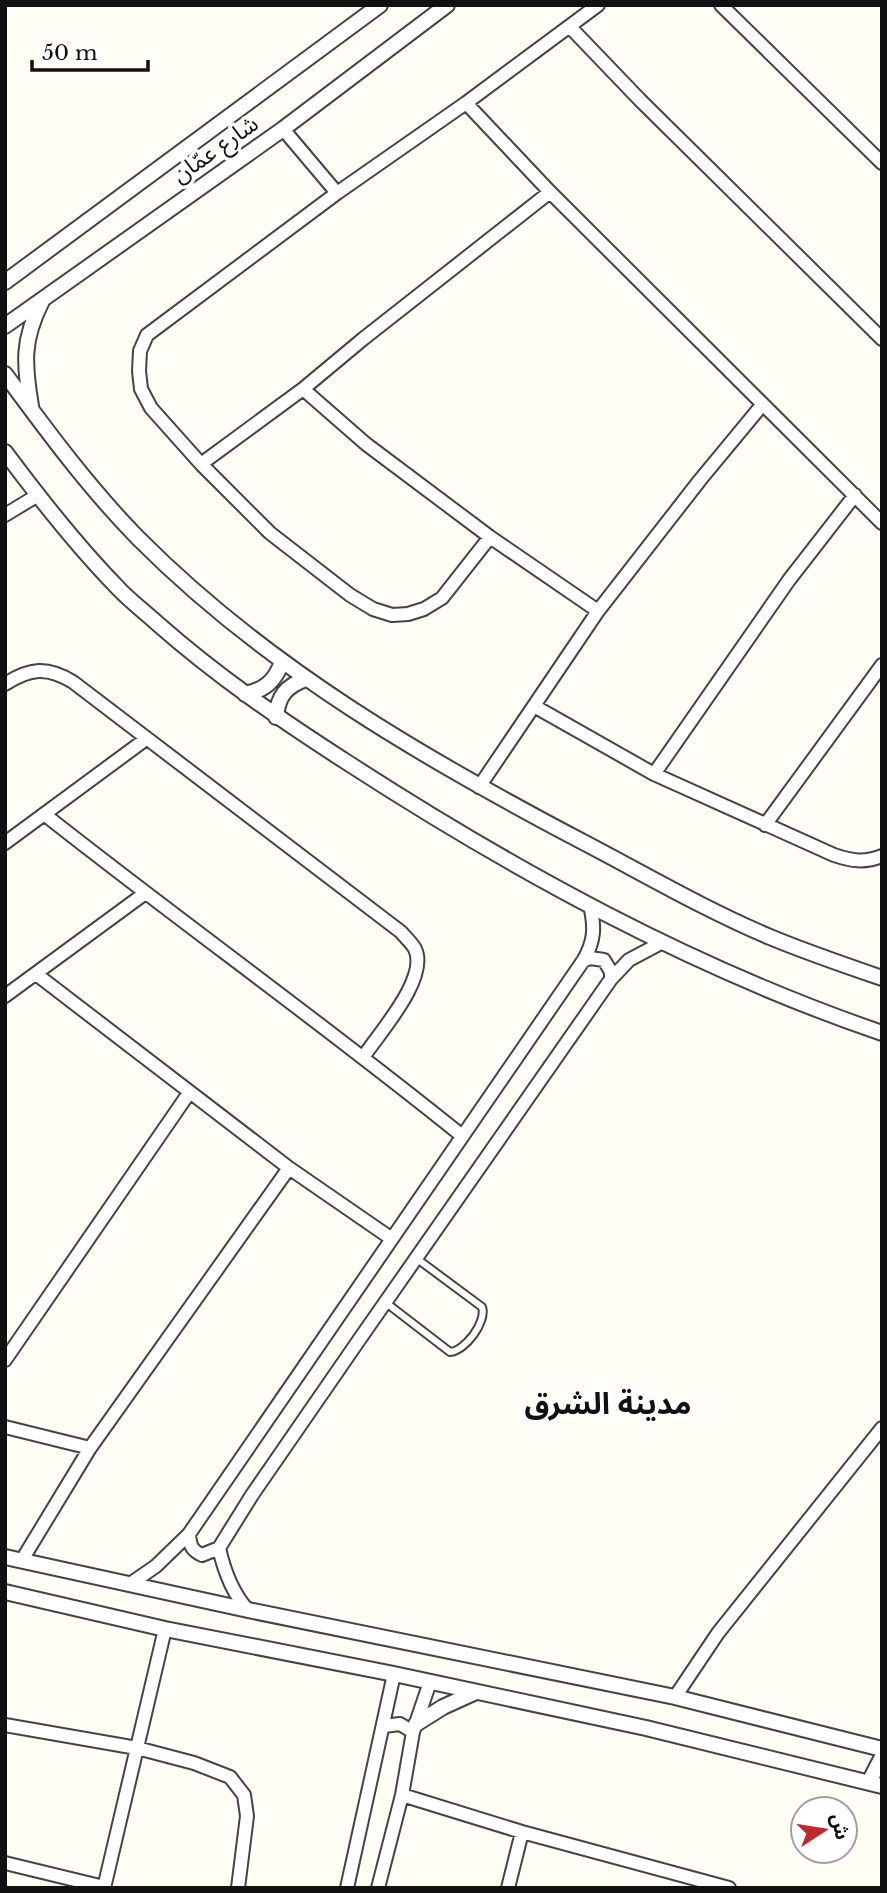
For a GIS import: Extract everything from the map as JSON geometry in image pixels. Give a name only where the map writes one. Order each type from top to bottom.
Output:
[{"type":"street","name":"شارع عمّان","points":[[5,282],[380,5]]},
{"type":"street","name":"شارع عمّان","points":[[5,326],[283,129],[447,5]]},
{"type":"street","points":[[490,537],[442,598],[416,612],[392,615],[373,609],[350,595],[271,533],[201,464],[151,408],[141,389],[140,351],[147,335],[337,193],[466,103],[598,5]]},
{"type":"street","points":[[721,5],[879,154]]},
{"type":"street","points":[[570,27],[640,100],[882,339]]},
{"type":"street","points":[[466,103],[550,192],[882,523]]},
{"type":"street","points":[[283,129],[337,193]]},
{"type":"street","points":[[201,464],[303,389],[363,338],[550,192]]},
{"type":"street","points":[[5,270],[26,267]]},
{"type":"street","points":[[31,408],[24,353],[42,299]]},
{"type":"street","points":[[5,374],[78,471],[138,538],[223,617],[306,679],[478,787],[767,936],[882,978]]},
{"type":"street","points":[[303,389],[366,444],[490,537],[598,611]]},
{"type":"street","points":[[478,787],[598,611],[762,405]]},
{"type":"street","points":[[5,452],[10,470],[38,495],[118,589],[193,655],[276,717],[395,794],[661,943],[788,999],[882,1032]]},
{"type":"street","points":[[5,515],[38,495]]},
{"type":"street","points":[[654,774],[772,603],[855,495]]},
{"type":"street","points":[[245,694],[269,685],[282,662]]},
{"type":"street","points":[[765,825],[882,665]]},
{"type":"street","points":[[5,684],[19,675],[38,671],[57,672],[92,695],[401,932],[415,950],[418,969],[413,985],[364,1056]]},
{"type":"street","points":[[276,717],[277,703],[283,692],[293,683],[306,679]]},
{"type":"street","points":[[534,706],[654,774],[834,855],[855,862],[882,856]]},
{"type":"street","points":[[5,843],[146,739]]},
{"type":"street","points":[[44,814],[144,894],[364,1056],[461,1135]]},
{"type":"street","points":[[5,996],[144,894]]},
{"type":"street","points":[[130,1584],[156,1566],[190,1534],[461,1135],[583,961],[592,944],[594,933],[590,905]]},
{"type":"street","points":[[190,1534],[190,1544],[202,1555],[219,1548],[252,1495],[611,979],[629,960],[661,943]]},
{"type":"street","points":[[583,961],[590,958],[604,960],[611,972],[611,979]]},
{"type":"street","points":[[36,974],[289,1168],[392,1239]]},
{"type":"street","points":[[5,1360],[189,1093]]},
{"type":"street","points":[[22,1560],[90,1448],[289,1168]]},
{"type":"street","points":[[5,1427],[90,1448]]},
{"type":"street","points":[[675,1697],[718,1633],[882,1428]]},
{"type":"street","points":[[219,1548],[228,1578],[241,1603],[248,1610]]},
{"type":"street","points":[[5,1556],[248,1610],[675,1697],[882,1749]]},
{"type":"street","points":[[5,1592],[165,1629],[646,1728],[875,1784],[882,1757]]},
{"type":"street","points":[[5,1863],[104,1888],[165,1629]]},
{"type":"street","points":[[347,1888],[394,1674]]},
{"type":"street","points":[[378,1888],[414,1728],[430,1682]]},
{"type":"street","points":[[414,1728],[443,1707],[476,1692]]},
{"type":"street","points":[[5,1724],[137,1748],[194,1763],[230,1777],[244,1795],[247,1816],[238,1888]]},
{"type":"street","points":[[384,1726],[400,1724],[414,1728]]},
{"type":"street","points":[[401,1795],[522,1832],[729,1888]]},
{"type":"street","points":[[508,1888],[522,1832]]},
{"type":"lane","points":[[385,1302],[450,1352],[461,1349],[483,1322],[482,1307],[416,1258]]},
{"type":"district","name":"مدينة الشرق","points":[[608,1403]]}]
